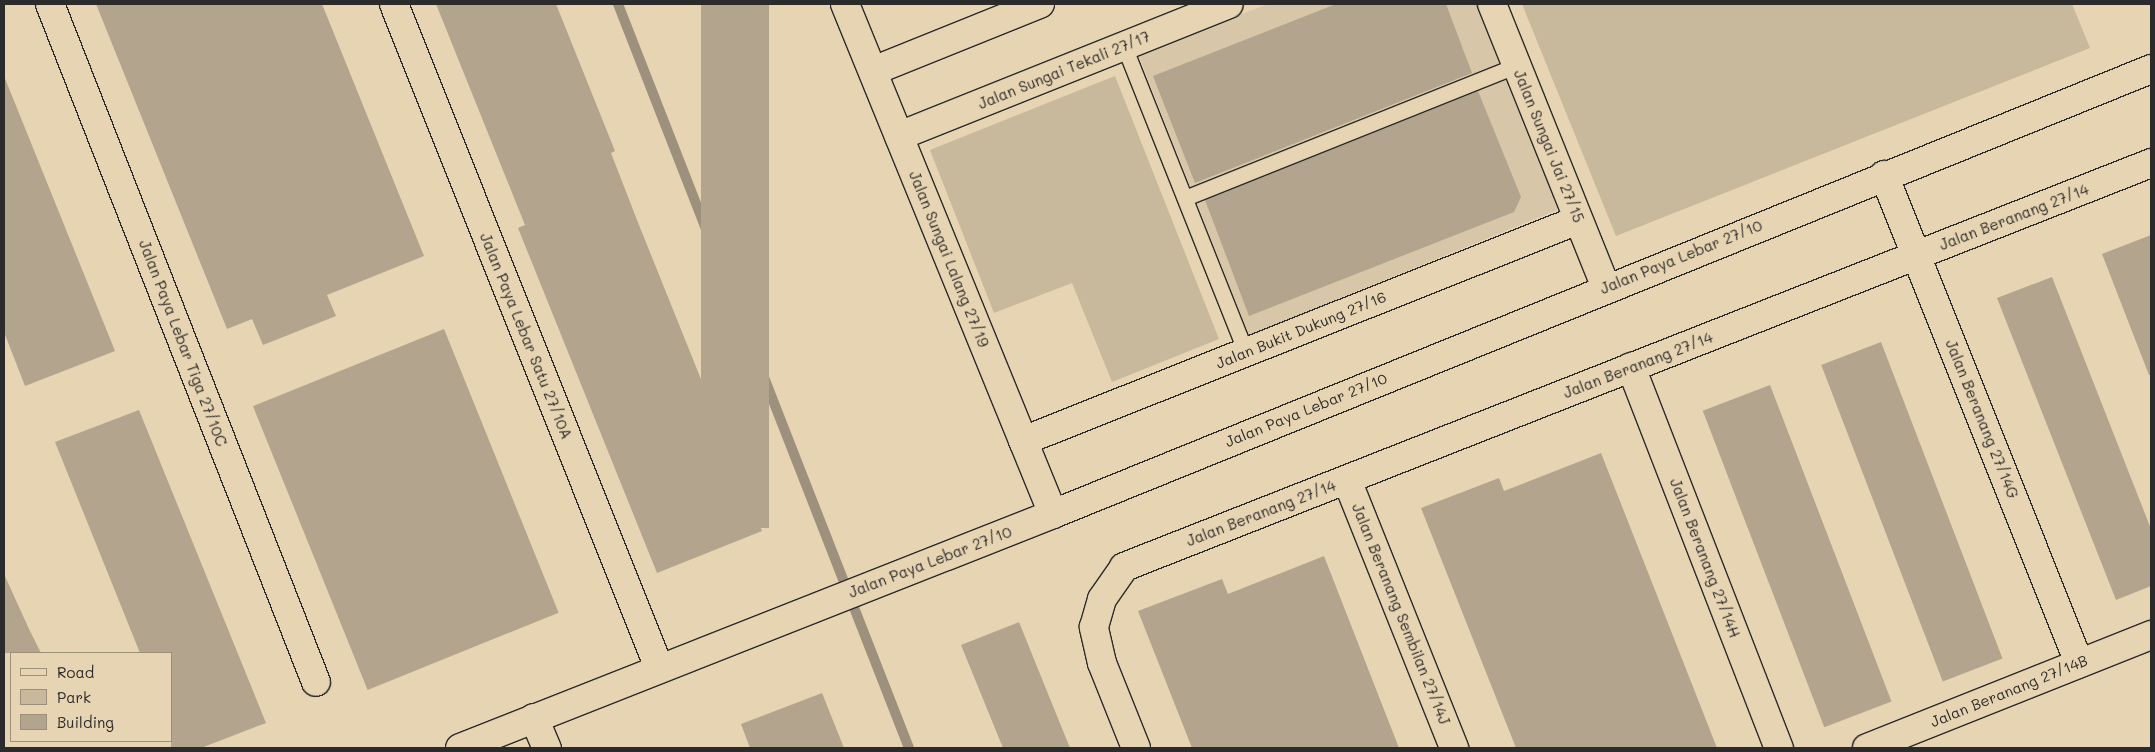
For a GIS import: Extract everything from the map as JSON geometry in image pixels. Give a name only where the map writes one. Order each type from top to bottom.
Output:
[{"type":"street","name":"Jalan Paya Lebar Tiga 27/10C","points":[[50,4],[316,682]]},
{"type":"street","name":"Jalan Paya Lebar Satu 27/10A","points":[[394,4],[659,668]]},
{"type":"street","name":"Jalan Sungai Lalang 27/19","points":[[845,4],[1053,514]]},
{"type":"street","points":[[873,71],[1040,4]]},
{"type":"street","name":"Jalan Sungai Tekali 27/17","points":[[899,136],[1229,4]]},
{"type":"street","name":"Jalan Sungai Jai 27/15","points":[[1492,4],[1606,288]]},
{"type":"street","name":"Jalan Paya Lebar 27/10","points":[[460,748],[1053,514],[1884,175],[2151,69]]},
{"type":"street","name":"Jalan Beranang 27/14","points":[[1136,748],[1102,663],[1094,627],[1102,599],[1124,567],[2151,163]]},
{"type":"street","name":"Jalan Beranang 27/14G","points":[[1884,175],[2079,663]]},
{"type":"street","name":"Jalan Bukit Dukung 27/16","points":[[1024,441],[1578,220]]},
{"type":"street","name":"Jalan Beranang 27/14H","points":[[1632,368],[1779,748]]},
{"type":"street","name":"Jalan Beranang Sembilan 27/14J","points":[[1347,480],[1454,748]]},
{"type":"street","name":"Jalan Beranang 27/14B","points":[[1867,748],[2151,635]]},
{"type":"street","points":[[534,718],[547,748]]},
{"type":"lane","points":[[1124,46],[1246,352]]},
{"type":"lane","points":[[1185,198],[1517,65]]},
{"type":"shaded area","points":[[1268,4],[1478,4],[1562,208],[1249,335],[1138,54]]},
{"type":"green space","points":[[1522,4],[2072,4],[2090,48],[1616,236]]},
{"type":"green space","points":[[1115,76],[1219,339],[1112,382],[1072,283],[994,313],[930,150]]},
{"type":"building","points":[[96,4],[322,4],[424,256],[327,295],[336,316],[263,345],[252,319],[227,329]]},
{"type":"building","points":[[436,4],[556,4],[615,151],[611,153],[637,220],[762,531],[657,573],[518,228],[525,225]]},
{"type":"building","points":[[701,4],[769,4],[769,528],[701,528]]},
{"type":"building","points":[[1336,4],[1446,4],[1472,73],[1195,183],[1153,76]]},
{"type":"building","points":[[4,76],[115,351],[25,386],[4,332]]},
{"type":"building","points":[[1478,91],[1521,197],[1514,212],[1249,316],[1205,200]]},
{"type":"building","points":[[2151,235],[2151,375],[2149,375],[2102,254]]},
{"type":"building","points":[[2052,277],[2151,529],[2151,586],[2116,600],[1997,298]]},
{"type":"building","points":[[444,329],[559,613],[368,690],[253,406]]},
{"type":"building","points":[[1881,342],[2002,658],[1943,681],[1821,365]]},
{"type":"building","points":[[1770,385],[1891,701],[1824,727],[1703,411]]},
{"type":"building","points":[[139,410],[266,723],[201,748],[171,748],[172,652],[140,652],[55,442]]},
{"type":"building","points":[[1601,453],[1717,748],[1516,748],[1421,508],[1499,478],[1504,491]]},
{"type":"building","points":[[1324,556],[1399,748],[1192,748],[1138,611],[1222,579],[1228,594]]},
{"type":"building","points":[[4,574],[40,652],[4,653]]},
{"type":"building","points":[[1019,622],[1070,748],[1003,748],[961,645]]},
{"type":"building","points":[[822,693],[844,748],[750,748],[741,724]]},
{"type":"waterway","points":[[618,4],[909,748]]}]
